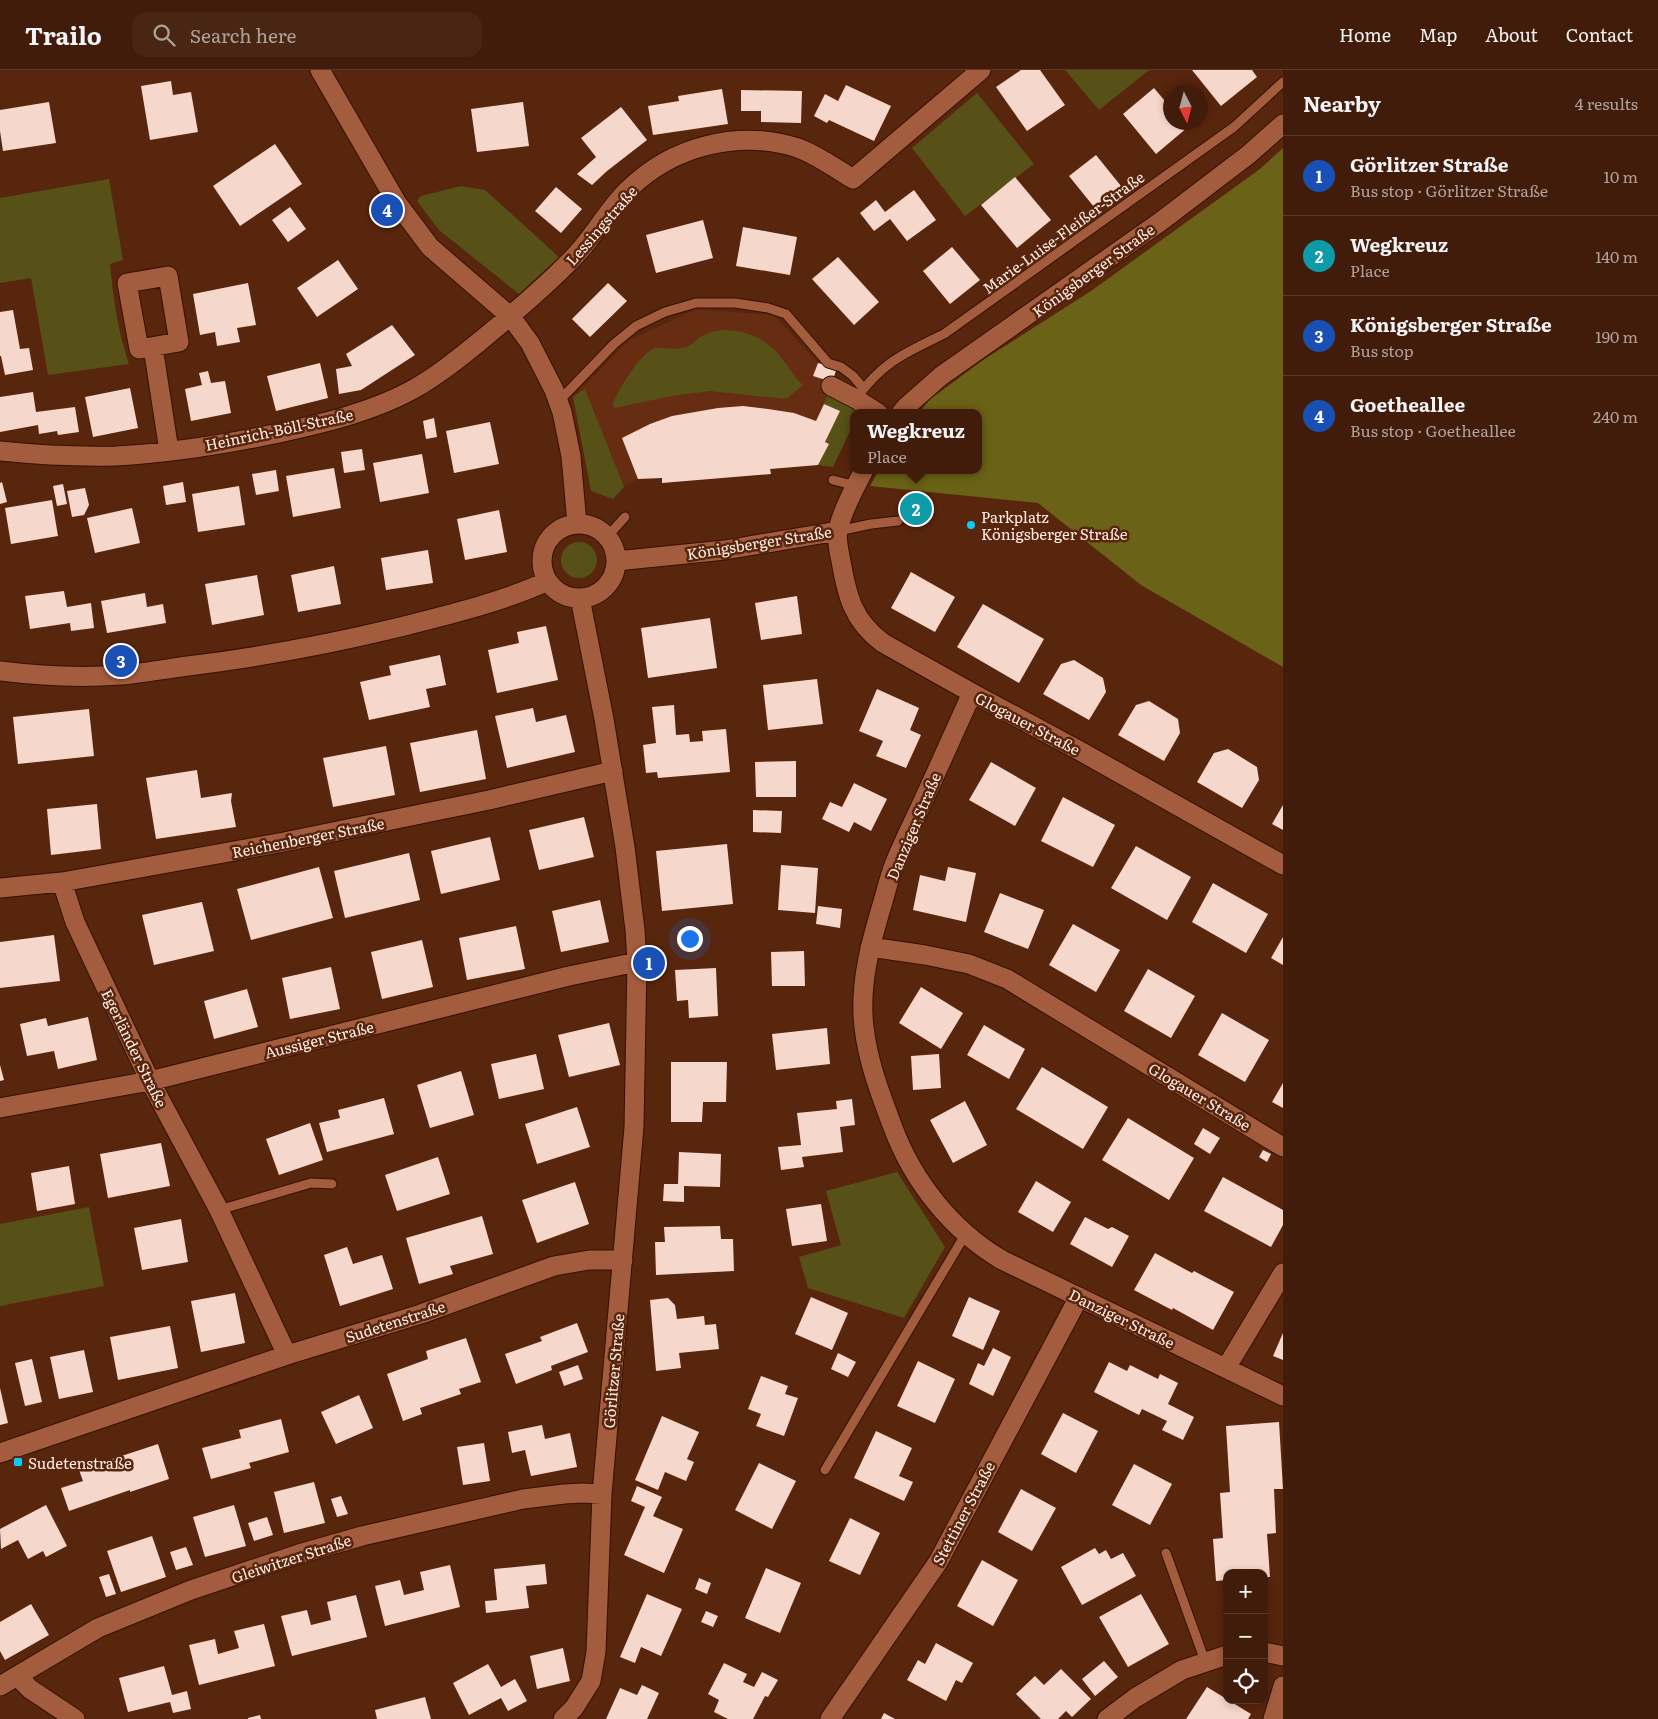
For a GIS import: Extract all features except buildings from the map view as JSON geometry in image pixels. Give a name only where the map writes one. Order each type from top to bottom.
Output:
[{"type":"street","points":[[320,70],[397,203],[430,247],[511,317],[530,343],[554,390],[564,420],[571,456],[577,524]]},
{"type":"street","name":"Lessingstraße","points":[[511,317],[575,256],[628,189],[667,160],[687,151],[720,142],[754,140],[778,143],[800,149],[853,179],[981,70]]},
{"type":"street","name":"Königsberger Straße","points":[[904,409],[941,376],[1160,222],[1248,155],[1283,124]]},
{"type":"street","name":"Heinrich-Böll-Straße","points":[[0,451],[90,456],[169,451],[214,445],[292,430],[343,417],[373,408],[414,389],[457,360],[511,317]]},
{"type":"street","points":[[153,347],[169,451]]},
{"type":"street","points":[[831,386],[860,393],[874,409]]},
{"type":"street","name":"Königsberger Straße","points":[[616,561],[725,550],[838,531],[860,478]]},
{"type":"street","points":[[577,524],[588,525],[599,530],[607,537],[615,552],[616,561],[614,572],[609,582],[601,591],[591,596],[580,598],[564,595],[556,591],[548,581],[541,562],[544,546],[548,539],[561,528],[577,524]]},
{"type":"street","name":"Glogauer Straße","points":[[838,531],[840,557],[850,603],[863,625],[883,644],[1080,750],[1283,865]]},
{"type":"street","points":[[0,671],[67,676],[122,675],[286,652],[347,640],[451,615],[502,600],[548,581]]},
{"type":"street","name":"Görlitzer Straße","points":[[563,1719],[583,1695],[591,1681],[594,1666],[597,1635],[602,1494],[634,1127],[637,962],[625,847],[613,771],[580,598]]},
{"type":"street","name":"Danziger Straße","points":[[972,693],[894,866],[870,947],[864,985],[864,1026],[870,1061],[880,1095],[898,1141],[922,1184],[942,1210],[965,1235],[982,1248],[1002,1260],[1283,1396]]},
{"type":"street","name":"Reichenberger Straße","points":[[0,888],[62,882],[284,842],[489,800],[613,771]]},
{"type":"street","name":"Egerländer Straße","points":[[62,882],[75,922],[150,1081],[219,1210],[287,1355]]},
{"type":"street","name":"Glogauer Straße","points":[[870,947],[969,964],[1007,979],[1283,1147]]},
{"type":"street","name":"Aussiger Straße","points":[[0,1108],[150,1081],[569,976],[637,962]]},
{"type":"street","name":"Sudetenstraße","points":[[0,1453],[287,1355],[421,1314],[554,1266],[590,1260],[622,1260]]},
{"type":"street","points":[[1226,1368],[1283,1273]]},
{"type":"street","name":"Stettiner Straße","points":[[830,1719],[938,1562],[1079,1297]]},
{"type":"street","name":"Gleiwitzer Straße","points":[[0,1686],[98,1628],[191,1590],[299,1554],[371,1534],[515,1501],[564,1494],[602,1494]]},
{"type":"street","points":[[1268,1653],[1283,1656]]},
{"type":"street","points":[[1107,1719],[1135,1698],[1182,1670],[1223,1656]]},
{"type":"street","points":[[17,1676],[30,1689],[75,1719]]},
{"type":"street","points":[[1272,1719],[1283,1686]]},
{"type":"lane","name":"Marie-Luise-Fleißer-Straße","points":[[860,393],[881,369],[894,359],[944,334],[1234,127],[1283,82]]},
{"type":"lane","points":[[558,402],[614,344],[636,326],[665,312],[696,303],[735,303],[768,308],[786,314],[828,363],[841,366],[853,376],[860,393]]},
{"type":"lane","points":[[833,480],[860,478]]},
{"type":"lane","points":[[607,537],[625,517]]},
{"type":"lane","points":[[838,531],[898,520]]},
{"type":"lane","points":[[219,1210],[311,1183],[332,1184]]},
{"type":"lane","points":[[825,1470],[965,1235]]},
{"type":"lane","points":[[1166,1553],[1205,1662]]},
{"type":"shaded area","points":[[1065,70],[1149,70],[1099,110]]},
{"type":"shaded area","points":[[977,93],[1034,164],[965,216],[912,148]]},
{"type":"shaded area","points":[[1283,148],[1283,667],[1141,585],[1038,503],[870,486],[877,474],[982,474],[982,409],[922,409],[929,400],[983,360],[1091,291],[1260,169]]},
{"type":"shaded area","points":[[109,179],[123,260],[110,264],[111,276],[119,327],[129,364],[48,375],[31,278],[0,283],[0,198]]},
{"type":"shaded area","points":[[461,186],[485,190],[559,257],[519,294],[439,230],[417,201],[421,196]]},
{"type":"shaded area","points":[[696,309],[774,315],[818,363],[837,368],[831,386],[840,411],[825,442],[829,444],[818,465],[771,469],[771,474],[662,483],[662,478],[638,479],[624,487],[610,487],[573,397],[630,340]]},
{"type":"shaded area","points":[[725,330],[750,334],[765,342],[778,353],[803,385],[786,399],[710,391],[672,396],[614,408],[615,398],[625,381],[637,364],[650,351],[655,348],[674,349],[686,347],[705,335]]},
{"type":"shaded area","points":[[585,389],[624,487],[613,499],[591,491],[573,397]]},
{"type":"shaded area","points":[[827,395],[854,409],[850,409],[850,431],[833,467],[818,465],[829,444],[825,442],[840,411],[824,404]]},
{"type":"shaded area","points":[[579,542],[586,543],[592,547],[596,553],[596,567],[592,573],[586,577],[579,578],[572,577],[566,573],[562,567],[561,560],[562,553],[566,547],[572,543]]},
{"type":"shaded area","points":[[897,1172],[945,1247],[904,1318],[808,1288],[799,1257],[841,1245],[826,1191]]},
{"type":"shaded area","points":[[89,1207],[104,1286],[0,1306],[0,1224]]},
{"type":"place","name":"Goetheallee","points":[[387,210]]},
{"type":"place","name":"Wegkreuz","points":[[916,509]]},
{"type":"place","name":"Parkplatz Königsberger Straße","points":[[971,525]]},
{"type":"place","name":"Königsberger Straße","points":[[121,661]]},
{"type":"place","name":"Görlitzer Straße","points":[[649,963]]},
{"type":"place","name":"Sudetenstraße","points":[[18,1462]]}]
